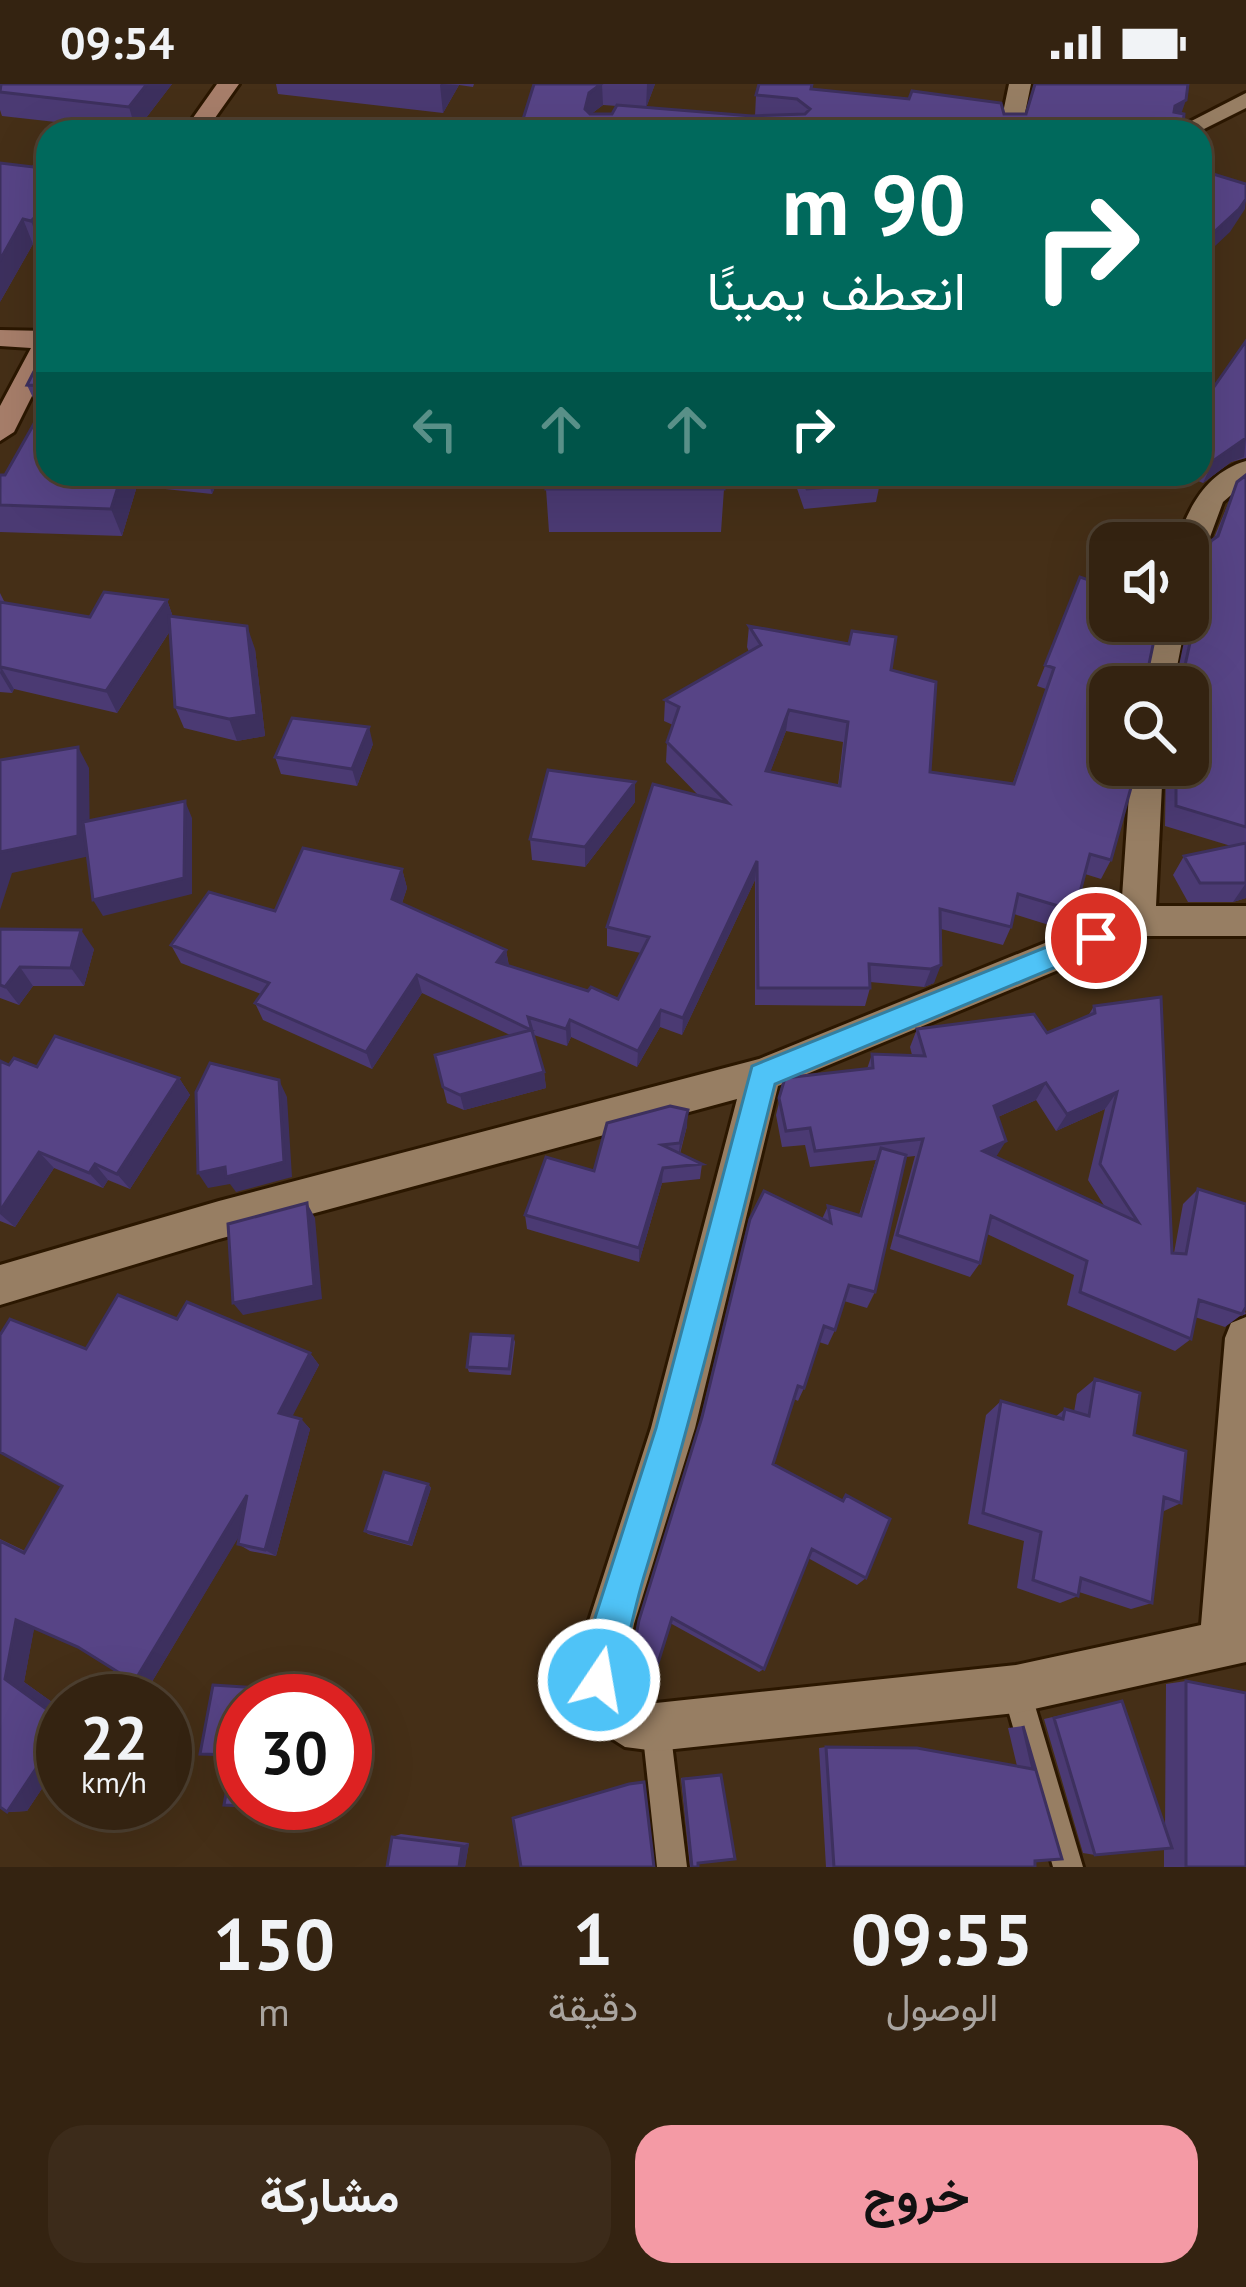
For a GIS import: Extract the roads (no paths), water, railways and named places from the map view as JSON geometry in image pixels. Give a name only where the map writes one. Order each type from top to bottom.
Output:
[{"type":"main road","points":[[202,120],[228,84]]},
{"type":"main road","points":[[0,338],[36,340]]},
{"type":"main road","points":[[0,432],[36,362]]},
{"type":"street","points":[[1013,120],[1021,84]]},
{"type":"street","points":[[1205,120],[1246,100]]},
{"type":"street","points":[[1197,522],[1221,484],[1246,470]]},
{"type":"street","points":[[1138,921],[1146,786]]},
{"type":"street","points":[[0,1285],[219,1220],[762,1076],[1138,921],[1246,921]]},
{"type":"street","points":[[762,1076],[673,1428],[611,1624],[599,1680],[605,1707],[625,1723],[656,1727],[1016,1689],[1234,1640],[1246,1338]]},
{"type":"lane","points":[[1016,1689],[1068,1867]]},
{"type":"lane","points":[[656,1727],[672,1867]]}]
